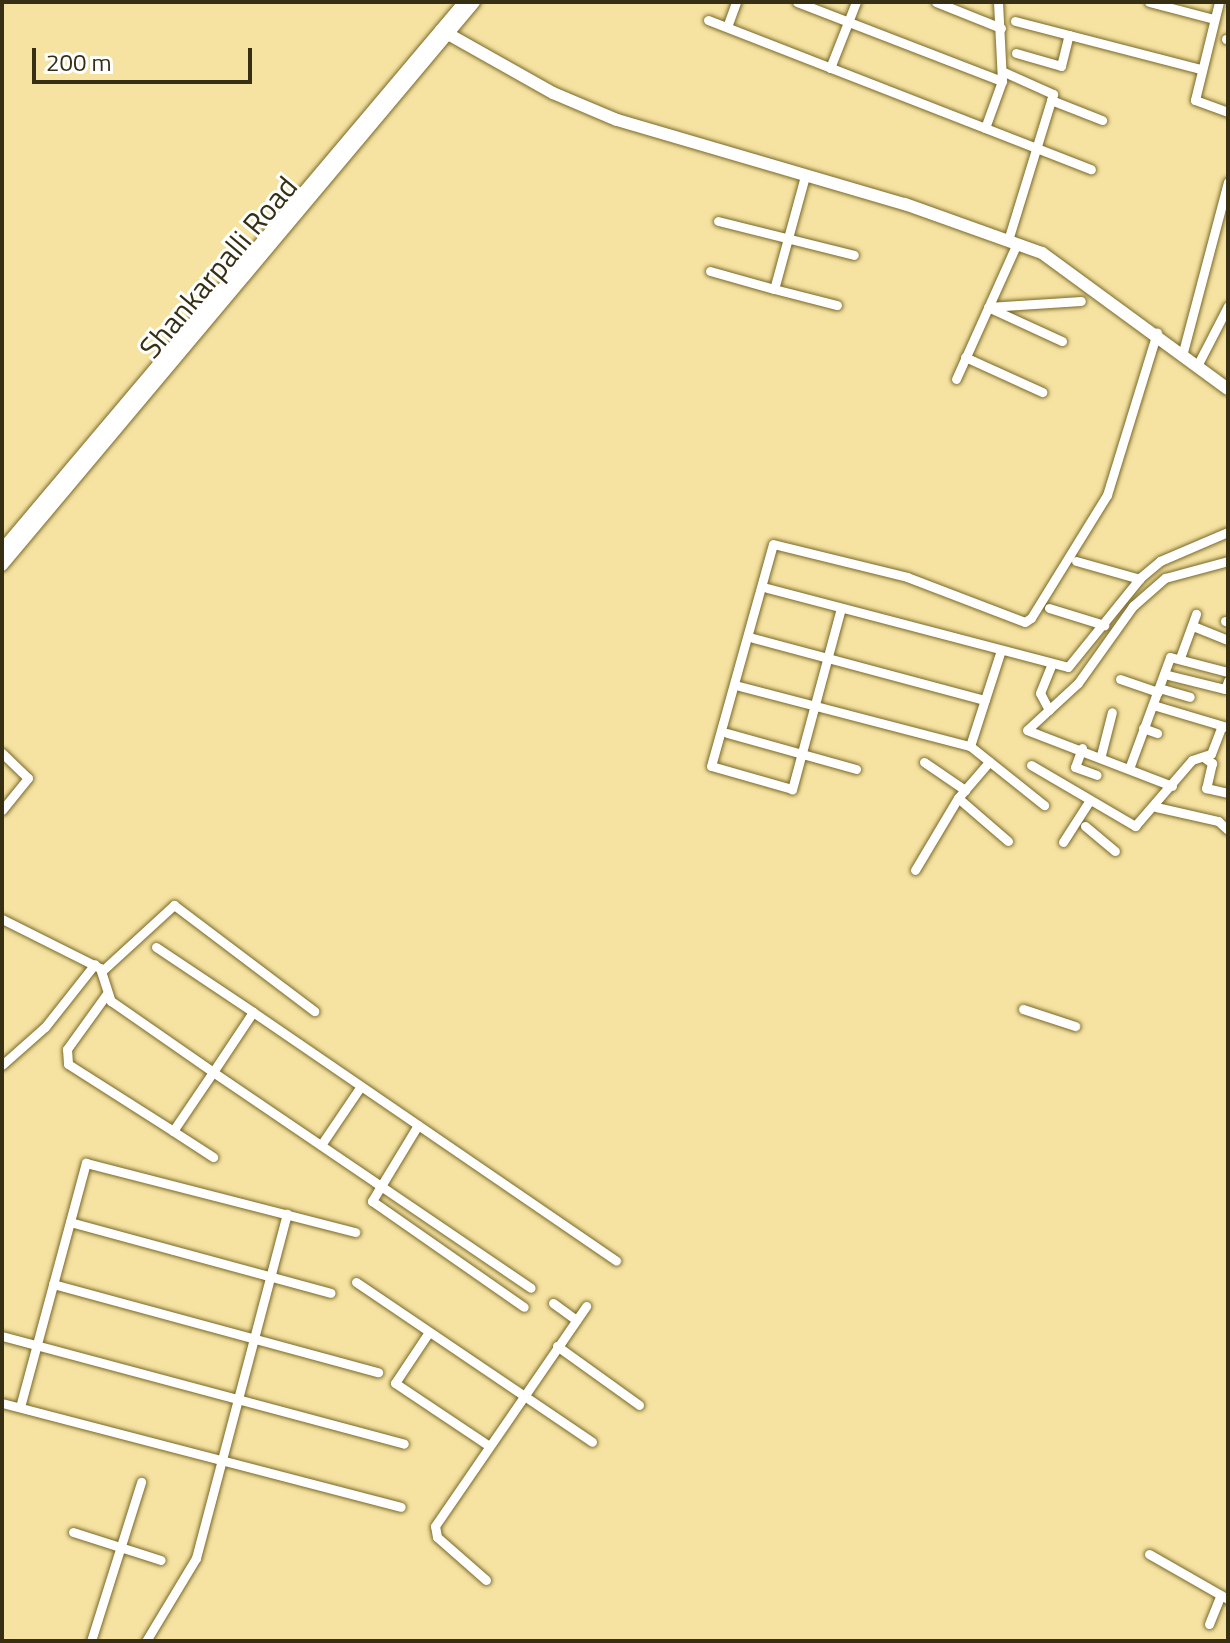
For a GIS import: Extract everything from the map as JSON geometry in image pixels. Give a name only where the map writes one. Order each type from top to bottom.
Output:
[{"type":"main road","name":"Shankarpalli Road","points":[[2,565],[445,32],[465,2]]},
{"type":"main road","name":"Shankarpalli Road","points":[[2,550],[474,2]]},
{"type":"main road","points":[[445,32],[581,106],[1012,242],[1060,263],[1157,332],[1228,389]]},
{"type":"street","points":[[727,27],[736,2]]},
{"type":"street","points":[[797,2],[1003,77],[1050,89],[1051,100],[1034,148],[1012,242],[956,379]]},
{"type":"street","points":[[830,68],[856,2]]},
{"type":"street","points":[[936,2],[1001,28]]},
{"type":"street","points":[[985,128],[1003,77],[998,2]]},
{"type":"street","points":[[1149,2],[1214,19]]},
{"type":"street","points":[[1219,2],[1195,100],[1228,112]]},
{"type":"street","points":[[708,20],[1091,169]]},
{"type":"street","points":[[1015,21],[1201,69]]},
{"type":"street","points":[[1016,53],[1060,70],[1069,35]]},
{"type":"street","points":[[1051,100],[1102,120]]},
{"type":"street","points":[[774,289],[805,176]]},
{"type":"street","points":[[1183,352],[1228,182]]},
{"type":"street","points":[[718,221],[854,255]]},
{"type":"street","points":[[710,271],[837,305]]},
{"type":"street","points":[[988,307],[1081,301]]},
{"type":"street","points":[[1198,364],[1228,306]]},
{"type":"street","points":[[988,307],[1062,341]]},
{"type":"street","points":[[841,608],[792,789],[711,766],[773,544],[907,577],[1025,622],[1107,495],[1157,332]]},
{"type":"street","points":[[965,357],[1042,392]]},
{"type":"street","points":[[767,588],[1052,664],[1074,663],[1140,579],[1160,561],[1228,532]]},
{"type":"street","points":[[1076,561],[1140,579]]},
{"type":"street","points":[[1172,786],[1130,766],[1027,730],[1096,662],[1133,606],[1165,578],[1228,561]]},
{"type":"street","points":[[1049,608],[1104,625]]},
{"type":"street","points":[[1181,655],[1196,614]]},
{"type":"street","points":[[1193,626],[1228,640]]},
{"type":"street","points":[[753,638],[985,700]]},
{"type":"street","points":[[970,746],[1001,650]]},
{"type":"street","points":[[1130,766],[1170,657],[1181,655],[1228,672]]},
{"type":"street","points":[[1049,710],[1040,693],[1052,664]]},
{"type":"street","points":[[1164,674],[1225,689],[1228,681]]},
{"type":"street","points":[[1120,679],[1190,697]]},
{"type":"street","points":[[739,686],[970,746],[1044,805]]},
{"type":"street","points":[[1169,711],[1175,693]]},
{"type":"street","points":[[1153,705],[1225,727],[1205,758]]},
{"type":"street","points":[[1101,755],[1112,712]]},
{"type":"street","points":[[1143,728],[1157,733]]},
{"type":"street","points":[[727,733],[856,769]]},
{"type":"street","points":[[1082,748],[1075,767],[1097,775]]},
{"type":"street","points":[[2,753],[28,778],[2,810]]},
{"type":"street","points":[[1031,765],[1135,826],[1156,807],[1192,760],[1205,758],[1212,763],[1206,788],[1228,793]]},
{"type":"street","points":[[924,762],[962,794],[1008,841]]},
{"type":"street","points":[[915,870],[962,794],[989,762]]},
{"type":"street","points":[[1063,842],[1090,800]]},
{"type":"street","points":[[1156,807],[1218,821],[1228,830]]},
{"type":"street","points":[[1085,826],[1115,851]]},
{"type":"street","points":[[2,1065],[45,1027],[99,968],[174,905],[314,1011]]},
{"type":"street","points":[[2,919],[99,968],[106,995],[213,1072],[531,1288]]},
{"type":"street","points":[[156,947],[616,1261]]},
{"type":"street","points":[[106,995],[65,1058],[213,1157]]},
{"type":"street","points":[[1023,1009],[1075,1026]]},
{"type":"street","points":[[173,1131],[253,1012]]},
{"type":"street","points":[[321,1145],[361,1086]]},
{"type":"street","points":[[418,1125],[372,1197],[375,1205],[524,1307]]},
{"type":"street","points":[[20,1407],[84,1167],[92,1162],[355,1232]]},
{"type":"street","points":[[146,1641],[196,1558],[287,1214]]},
{"type":"street","points":[[70,1222],[331,1293]]},
{"type":"street","points":[[356,1282],[592,1442]]},
{"type":"street","points":[[53,1284],[378,1372]]},
{"type":"street","points":[[553,1303],[576,1320]]},
{"type":"street","points":[[486,1580],[434,1531],[586,1306]]},
{"type":"street","points":[[429,1332],[395,1383],[489,1446]]},
{"type":"street","points":[[2,1336],[404,1444]]},
{"type":"street","points":[[557,1346],[639,1405]]},
{"type":"street","points":[[2,1403],[401,1507]]},
{"type":"street","points":[[91,1641],[141,1482]]},
{"type":"street","points":[[73,1532],[161,1560]]},
{"type":"street","points":[[1149,1554],[1225,1597],[1209,1624]]}]
